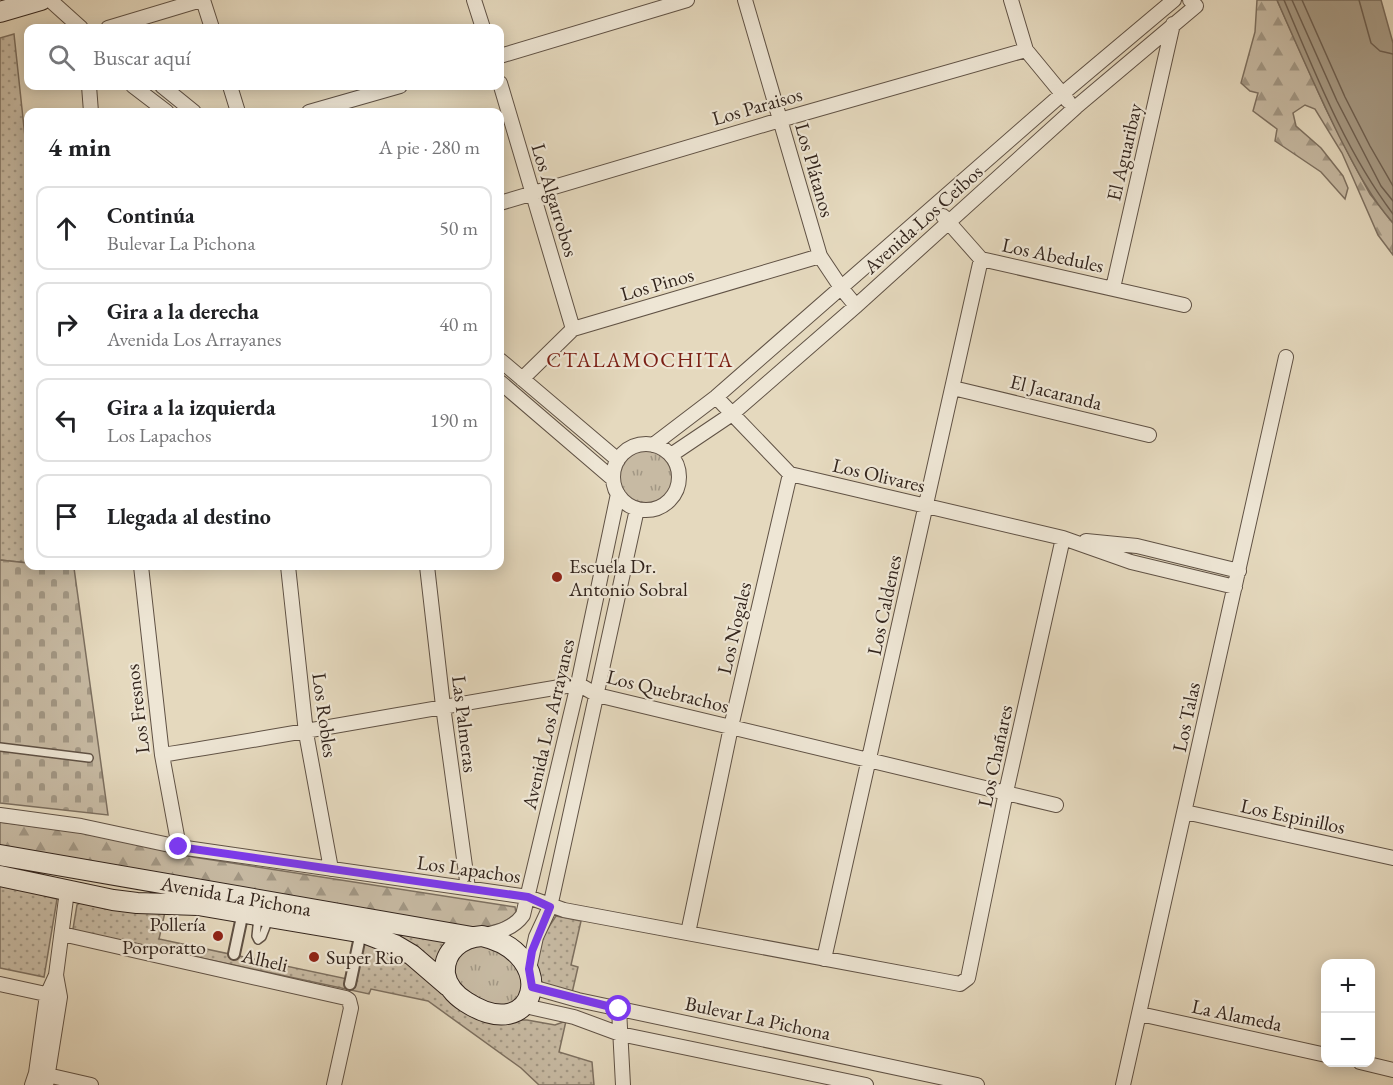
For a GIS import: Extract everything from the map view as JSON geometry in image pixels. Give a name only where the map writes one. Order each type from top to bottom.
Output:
[{"type":"main road","points":[[0,12],[33,1]]},
{"type":"main road","name":"Avenida La Pichona","points":[[0,855],[477,937]]},
{"type":"main road","name":"Avenida La Pichona","points":[[0,876],[113,900],[205,911],[256,914],[314,928],[357,943],[395,945],[412,955],[448,986]]},
{"type":"main road","points":[[477,937],[501,942],[522,959],[530,978],[531,996],[525,1006],[511,1013],[491,1012],[470,1004],[448,986],[445,974],[448,956],[453,948],[461,942],[477,937]]},
{"type":"street","points":[[50,0],[77,24]]},
{"type":"street","points":[[121,24],[202,0],[211,24]]},
{"type":"street","points":[[474,0],[482,24]]},
{"type":"street","points":[[504,55],[687,0]]},
{"type":"street","name":"Los Plátanos","points":[[745,0],[819,256],[856,306]]},
{"type":"street","points":[[1011,0],[1026,50],[1061,95],[1076,107]]},
{"type":"street","name":"Avenida Los Ceibos","points":[[653,445],[716,397],[935,208],[1061,95],[1174,0]]},
{"type":"street","name":"Avenida Los Ceibos","points":[[671,455],[732,414],[1196,2]]},
{"type":"street","name":"El Aguaribay","points":[[1113,288],[1173,24]]},
{"type":"street","name":"Los Paraisos","points":[[504,202],[1026,50]]},
{"type":"street","points":[[89,90],[92,108]]},
{"type":"street","points":[[138,90],[161,108]]},
{"type":"street","points":[[167,90],[189,108]]},
{"type":"street","points":[[231,90],[237,108]]},
{"type":"street","points":[[323,108],[386,90]]},
{"type":"street","name":"Los Algarrobos","points":[[502,90],[573,328]]},
{"type":"street","name":"Los Abedules","points":[[935,208],[981,259],[1184,305]]},
{"type":"street","name":"Los Pinos","points":[[522,379],[573,328],[819,256]]},
{"type":"street","name":"Los Caldenes","points":[[824,959],[981,259]]},
{"type":"street","name":"Los Talas","points":[[1123,1085],[1286,357]]},
{"type":"street","points":[[504,363],[618,460]]},
{"type":"street","points":[[504,385],[613,479]]},
{"type":"street","name":"El Jacaranda","points":[[953,388],[1149,435]]},
{"type":"street","points":[[716,397],[790,474]]},
{"type":"street","points":[[643,444],[653,445],[671,455],[679,472],[679,482],[676,491],[664,505],[655,509],[637,509],[629,506],[618,494],[613,479],[614,469],[618,460],[633,447],[643,444]]},
{"type":"street","name":"Los Olivares","points":[[790,474],[1063,538]]},
{"type":"street","name":"Los Nogales","points":[[688,933],[731,727],[790,474]]},
{"type":"street","name":"Avenida Los Arrayanes","points":[[477,937],[499,932],[518,922],[523,915],[578,684],[618,494]]},
{"type":"street","name":"Avenida Los Arrayanes","points":[[530,978],[536,937],[550,907],[637,509]]},
{"type":"street","points":[[1063,538],[1137,546],[1239,571]]},
{"type":"street","points":[[1063,538],[1131,562],[1235,587]]},
{"type":"street","name":"Los Chañares","points":[[965,982],[968,978],[1006,792],[1063,538]]},
{"type":"street","name":"Los Fresnos","points":[[141,570],[162,755],[179,847]]},
{"type":"street","name":"Los Robles","points":[[288,570],[306,733],[331,869]]},
{"type":"street","name":"Las Palmeras","points":[[427,570],[468,888]]},
{"type":"street","name":"Los Quebrachos","points":[[162,755],[306,733],[443,706],[578,684],[597,695],[1056,805]]},
{"type":"street","name":"Los Espinillos","points":[[1185,813],[1393,858]]},
{"type":"street","name":"Los Lapachos","points":[[0,815],[81,826],[179,847],[528,897],[550,907],[956,984],[965,982]]},
{"type":"street","points":[[33,884],[29,872],[36,860]]},
{"type":"street","points":[[113,900],[122,891],[123,885],[118,875]]},
{"type":"street","points":[[67,891],[41,1080],[91,1085]]},
{"type":"street","points":[[234,954],[256,914]]},
{"type":"street","name":"Alheli","points":[[62,934],[346,998],[351,1004],[334,1085]]},
{"type":"street","points":[[350,984],[357,943]]},
{"type":"street","name":"Bulevar La Pichona","points":[[530,978],[619,1009],[977,1085]]},
{"type":"street","points":[[0,984],[54,996]]},
{"type":"street","points":[[525,1006],[574,1017],[620,1034],[864,1085],[861,1060]]},
{"type":"street","points":[[619,1009],[623,1085]]},
{"type":"street","name":"La Alameda","points":[[1140,1014],[1321,1054]]},
{"type":"street","points":[[1375,1066],[1393,1070]]},
{"type":"lane","points":[[0,747],[89,758]]},
{"type":"green space","points":[[1257,0],[1277,0],[1350,157],[1370,194],[1393,223],[1393,255],[1378,235],[1342,153],[1315,109],[1305,105],[1293,113],[1296,126],[1321,148],[1343,176],[1348,188],[1345,199],[1321,172],[1275,141],[1277,129],[1253,111],[1258,93],[1250,91],[1241,83],[1255,32]]},
{"type":"green space","points":[[14,34],[24,128],[24,563],[0,560],[0,38]]},
{"type":"green space","points":[[646,444],[659,447],[669,454],[676,464],[679,477],[676,490],[669,500],[659,507],[646,510],[633,507],[623,500],[616,490],[613,477],[616,464],[623,454],[633,447]]},
{"type":"green space","points":[[0,560],[24,563],[24,570],[74,570],[108,815],[0,803]]},
{"type":"green space","points":[[0,822],[85,833],[193,857],[515,907],[516,913],[505,921],[493,925],[467,927],[0,848]]},
{"type":"green space","points":[[0,884],[57,899],[44,977],[0,968]]},
{"type":"green space","points":[[81,902],[165,912],[159,939],[347,979],[360,956],[365,940],[378,944],[503,1020],[527,1020],[555,1025],[566,1021],[559,1052],[592,1062],[594,1085],[539,1085],[521,1068],[428,1001],[371,989],[369,994],[75,931],[73,929],[77,905]]},
{"type":"green space","points":[[265,907],[454,939],[437,965]]},
{"type":"green space","points":[[556,916],[581,921],[571,965],[578,967],[572,993],[543,984],[537,966],[542,940]]},
{"type":"green space","points":[[474,944],[504,951],[524,977],[518,1002],[493,1007],[456,984],[453,958]]},
{"type":"water","points":[[1277,0],[1381,0],[1393,43],[1393,223],[1370,192],[1345,148]]},
{"type":"place","name":"Escuela Dr. Antonio Sobral","points":[[557,577]]},
{"type":"place","name":"Pollería Porporatto","points":[[218,936]]},
{"type":"place","name":"Super Rio","points":[[314,957]]},
{"type":"district","name":"CTALAMOCHITA","points":[[640,359]]},
{"type":"route","points":[[179,847],[528,897],[550,907],[541,924],[532,951],[529,969],[532,987],[619,1009]]}]
